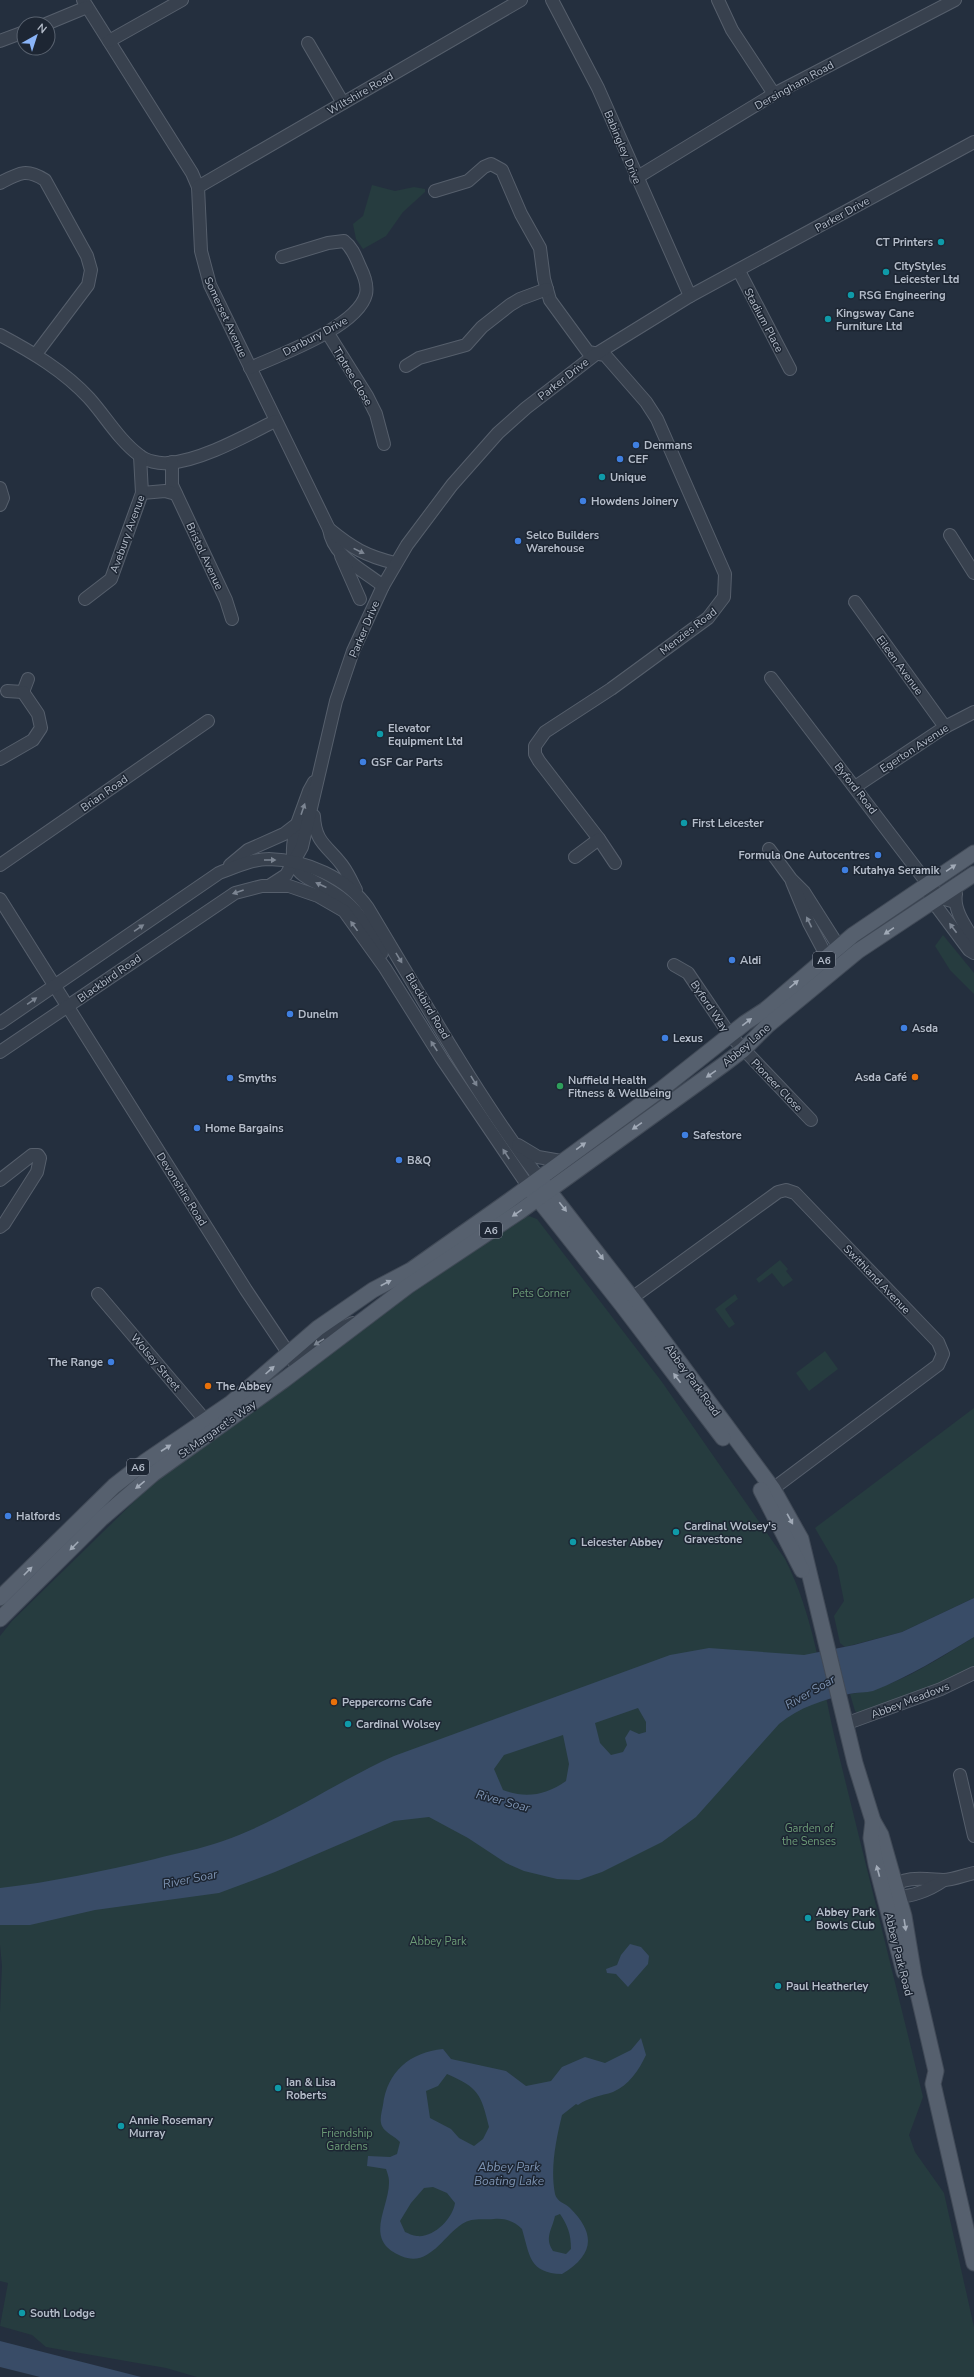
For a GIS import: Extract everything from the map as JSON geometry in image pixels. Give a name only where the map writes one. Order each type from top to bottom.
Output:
[{"type":"main road","name":"Abbey Lane","points":[[533,1182],[664,1088],[730,1035],[765,1010],[885,913],[912,899],[938,896],[974,853]]},
{"type":"main road","name":"Abbey Lane","points":[[543,1194],[743,1050],[773,1021],[827,979],[858,951],[938,896],[961,884],[974,874]]},
{"type":"main road","name":"St Margaret's Way","points":[[0,1619],[124,1497],[210,1426],[289,1352],[352,1303],[410,1270],[533,1182]]},
{"type":"main road","name":"Abbey Park Road","points":[[533,1182],[627,1302],[769,1492],[816,1600],[840,1708],[873,1821],[881,1835],[897,1890],[914,1976],[936,2071],[934,2084],[974,2262]]},
{"type":"main road","name":"St Margaret's Way","points":[[0,1598],[114,1486],[146,1461],[210,1426],[299,1369],[408,1286],[543,1194]]},
{"type":"main road","name":"Abbey Park Road","points":[[873,1821],[871,1838],[911,2003],[926,2075],[934,2084]]},
{"type":"street","points":[[109,41],[182,0]]},
{"type":"street","name":"Wiltshire Road","points":[[198,186],[521,0]]},
{"type":"street","name":"Babingley Drive","points":[[552,0],[598,88],[636,178],[690,296]]},
{"type":"street","points":[[718,0],[732,30],[774,94]]},
{"type":"street","name":"Dersingham Road","points":[[636,178],[774,94],[955,0]]},
{"type":"street","points":[[56,19],[85,4]]},
{"type":"street","name":"Somerset Avenue","points":[[85,4],[184,159],[198,186],[201,251],[204,269],[275,421],[329,529],[331,540],[341,554],[360,599]]},
{"type":"street","points":[[0,41],[16,35]]},
{"type":"street","points":[[308,43],[343,103]]},
{"type":"street","name":"Parker Drive","points":[[269,886],[286,875],[302,847],[314,805],[336,701],[362,629],[383,586],[395,563],[452,485],[498,434],[526,408],[596,354],[690,296],[974,142]]},
{"type":"street","name":"Menzies Road","points":[[435,191],[468,181],[484,167],[491,164],[502,170],[521,214],[540,248],[550,300],[588,352],[605,355],[646,402],[657,419],[717,552],[726,581],[724,598],[708,618],[611,690],[545,732],[539,738],[535,754],[539,761],[599,839],[615,863]]},
{"type":"street","points":[[0,183],[18,173],[33,172],[45,180],[87,256],[91,270],[88,285],[36,354]]},
{"type":"street","name":"Danbury Drive","points":[[250,368],[327,332],[357,312],[366,293],[364,276],[350,245],[344,241],[337,241],[282,257]]},
{"type":"street","name":"Stadium Place","points":[[738,271],[790,368]]},
{"type":"street","points":[[406,366],[419,358],[466,345],[482,327],[520,298],[547,290]]},
{"type":"street","name":"Tiptree Close","points":[[327,332],[348,370],[367,396],[376,414],[384,444]]},
{"type":"street","points":[[0,335],[36,354],[88,397],[128,445],[140,456],[157,462],[172,462],[221,447],[275,421]]},
{"type":"street","name":"Avebury Avenue","points":[[85,599],[111,579],[142,493],[140,456]]},
{"type":"street","name":"Bristol Avenue","points":[[172,462],[172,485],[226,600],[232,619]]},
{"type":"street","points":[[0,488],[3,498],[0,505]]},
{"type":"street","points":[[142,493],[165,491],[176,494]]},
{"type":"street","name":"Somerset Avenue","points":[[329,529],[342,541],[361,553],[395,563]]},
{"type":"street","points":[[950,535],[974,573]]},
{"type":"street","name":"Somerset Avenue","points":[[341,554],[383,586]]},
{"type":"street","name":"Eileen Avenue","points":[[855,602],[945,728]]},
{"type":"street","name":"Byford Road","points":[[771,678],[938,896]]},
{"type":"street","points":[[23,692],[28,679]]},
{"type":"street","points":[[7,691],[23,692]]},
{"type":"street","points":[[0,759],[33,740],[41,728],[38,714],[23,692]]},
{"type":"street","name":"Egerton Avenue","points":[[855,787],[945,728],[974,712]]},
{"type":"street","name":"Brian Road","points":[[0,865],[208,721]]},
{"type":"street","name":"Parker Drive","points":[[294,863],[292,853],[297,824],[309,791],[320,772]]},
{"type":"street","name":"Parker Drive","points":[[314,805],[314,830],[323,846],[342,865],[360,896]]},
{"type":"street","points":[[219,873],[248,850],[284,834],[297,824]]},
{"type":"street","points":[[575,857],[599,839]]},
{"type":"street","points":[[769,849],[791,879],[809,924],[834,953]]},
{"type":"street","name":"Blackbird Road","points":[[0,1023],[219,873],[246,863],[268,859],[313,868],[336,878],[360,896],[515,1144],[533,1182]]},
{"type":"street","name":"Blackbird Road","points":[[294,863],[298,872],[304,877],[326,887],[356,912],[383,954],[384,968]]},
{"type":"street","name":"Blackbird Road","points":[[0,1052],[69,1007],[235,893],[269,886],[289,886],[310,893],[344,911],[384,968],[418,1021],[533,1182]]},
{"type":"street","points":[[938,896],[962,919],[974,940]]},
{"type":"street","points":[[938,896],[969,950],[974,953]]},
{"type":"street","points":[[0,898],[55,985]]},
{"type":"street","points":[[834,953],[858,951]]},
{"type":"street","points":[[827,979],[834,953]]},
{"type":"street","name":"Byford Way","points":[[674,965],[688,972],[730,1035],[743,1050]]},
{"type":"street","name":"Blackbird Road","points":[[55,985],[69,1007]]},
{"type":"street","name":"Devonshire Road","points":[[69,1007],[246,1290],[299,1369]]},
{"type":"street","points":[[418,1021],[432,1013]]},
{"type":"street","name":"Pioneer Close","points":[[743,1050],[810,1120]]},
{"type":"street","points":[[515,1144],[538,1157],[562,1160]]},
{"type":"street","points":[[0,1180],[32,1155],[38,1155],[40,1158],[37,1172],[4,1224],[0,1227]]},
{"type":"street","name":"Swithland Avenue","points":[[627,1302],[778,1192],[790,1191],[938,1342],[943,1354],[938,1365],[769,1492]]},
{"type":"street","name":"Wolsey Street","points":[[98,1294],[210,1426]]},
{"type":"street","points":[[289,1352],[298,1355],[339,1329],[368,1317]]},
{"type":"street","name":"Abbey Meadows","points":[[845,1724],[941,1689],[974,1674]]},
{"type":"street","points":[[960,1775],[974,1836]]},
{"type":"street","points":[[884,1893],[897,1890],[923,1877],[944,1880],[974,1873]]},
{"type":"green space","points":[[372,185],[395,191],[414,187],[425,189],[425,192],[403,212],[386,236],[363,249],[356,239],[353,224],[363,216]]},
{"type":"green space","points":[[943,935],[974,973],[974,994],[950,970],[935,946]]},
{"type":"green space","name":"Abbey Park","points":[[529,1216],[537,1219],[662,1382],[785,1559],[795,1581],[816,1648],[835,1739],[923,2097],[909,2135],[915,2152],[944,2193],[974,2327],[974,2377],[197,2377],[166,2368],[46,2347],[32,2335],[0,2326],[8,2283],[0,2281],[0,2013],[2,1966],[0,1945],[0,1636],[12,1621],[151,1485],[206,1440],[402,1297],[521,1218]]},
{"type":"green space","points":[[780,1260],[788,1269],[786,1271],[793,1280],[783,1287],[772,1273],[759,1283],[756,1279]]},
{"type":"green space","points":[[735,1294],[738,1299],[725,1309],[735,1324],[729,1328],[715,1309]]},
{"type":"green space","points":[[825,1351],[838,1369],[809,1391],[796,1373]]},
{"type":"green space","points":[[974,1408],[974,1598],[902,1632],[845,1647],[840,1643],[834,1616],[844,1601],[837,1566],[815,1528]]},
{"type":"green space","points":[[974,1637],[974,1666],[946,1680],[903,1698],[859,1713],[855,1711],[850,1694],[867,1691],[899,1680],[930,1664]]},
{"type":"water","name":"River Soar","points":[[974,1598],[974,1637],[925,1666],[873,1691],[852,1693],[830,1699],[795,1713],[779,1724],[696,1817],[662,1842],[602,1872],[579,1880],[557,1879],[524,1871],[506,1863],[468,1838],[429,1817],[394,1821],[275,1872],[219,1893],[95,1910],[30,1925],[0,1925],[0,1888],[39,1883],[97,1872],[189,1851],[223,1841],[267,1823],[351,1777],[394,1756],[670,1655],[709,1648],[804,1655],[854,1645],[902,1632]],"holes":[[[638,1708],[646,1722],[646,1732],[639,1734],[630,1730],[625,1738],[627,1745],[623,1752],[611,1755],[600,1743],[595,1723]],[[563,1735],[569,1764],[566,1781],[551,1790],[536,1794],[528,1795],[511,1793],[503,1790],[494,1769],[504,1755]]]},
{"type":"water","points":[[630,1944],[641,1947],[649,1956],[648,1964],[628,1987],[616,1974],[607,1973],[606,1969],[617,1965],[621,1955]]},
{"type":"water","name":"Abbey Park Boating Lake","points":[[641,2038],[646,2055],[637,2071],[629,2081],[613,2092],[591,2098],[578,2105],[576,2104],[562,2115],[553,2164],[555,2194],[559,2201],[570,2208],[579,2218],[588,2236],[588,2244],[585,2252],[572,2267],[562,2274],[551,2273],[537,2266],[529,2255],[522,2229],[513,2222],[502,2219],[470,2220],[462,2224],[427,2255],[420,2258],[411,2259],[401,2256],[389,2249],[383,2241],[380,2232],[389,2178],[386,2169],[367,2166],[368,2156],[390,2157],[397,2154],[400,2142],[383,2128],[381,2124],[381,2113],[385,2093],[389,2083],[402,2066],[420,2054],[443,2049],[451,2059],[506,2071],[526,2086],[551,2081],[562,2067],[585,2057],[605,2063],[631,2050]],"holes":[[[447,2074],[472,2088],[481,2099],[489,2127],[483,2139],[474,2146],[459,2138],[451,2129],[430,2118],[426,2091],[438,2086]],[[433,2187],[447,2193],[455,2203],[451,2215],[442,2226],[430,2234],[415,2236],[405,2232],[400,2221],[411,2203],[424,2188]],[[560,2214],[568,2230],[571,2249],[566,2254],[553,2251],[550,2246],[549,2238],[555,2216]]]},
{"type":"water","points":[[0,2341],[141,2377],[40,2377],[0,2367]]},
{"type":"place","name":"CT Printers","points":[[941,242]]},
{"type":"place","name":"CityStyles Leicester Ltd","points":[[886,272]]},
{"type":"place","name":"RSG Engineering","points":[[851,295]]},
{"type":"place","name":"Kingsway Cane Furniture Ltd","points":[[828,319]]},
{"type":"place","name":"Denmans","points":[[636,445]]},
{"type":"place","name":"CEF","points":[[620,459]]},
{"type":"place","name":"Unique","points":[[602,477]]},
{"type":"place","name":"Howdens Joinery","points":[[583,501]]},
{"type":"place","name":"Selco Builders Warehouse","points":[[518,541]]},
{"type":"place","name":"Elevator Equipment Ltd","points":[[380,734]]},
{"type":"place","name":"GSF Car Parts","points":[[363,762]]},
{"type":"place","name":"First Leicester","points":[[684,823]]},
{"type":"place","name":"Formula One Autocentres","points":[[878,855]]},
{"type":"place","name":"Kutahya Seramik","points":[[845,870]]},
{"type":"place","name":"Aldi","points":[[732,960]]},
{"type":"place","name":"Dunelm","points":[[290,1014]]},
{"type":"place","name":"Asda","points":[[904,1028]]},
{"type":"place","name":"Lexus","points":[[665,1038]]},
{"type":"place","name":"Asda Café","points":[[915,1077]]},
{"type":"place","name":"Smyths","points":[[230,1078]]},
{"type":"place","name":"Nuffield Health Fitness & Wellbeing","points":[[560,1086]]},
{"type":"place","name":"Home Bargains","points":[[197,1128]]},
{"type":"place","name":"Safestore","points":[[685,1135]]},
{"type":"place","name":"B&Q","points":[[399,1160]]},
{"type":"place","name":"The Range","points":[[111,1362]]},
{"type":"place","name":"The Abbey","points":[[208,1386]]},
{"type":"place","name":"Halfords","points":[[8,1516]]},
{"type":"place","name":"Cardinal Wolsey's Gravestone","points":[[676,1532]]},
{"type":"place","name":"Leicester Abbey","points":[[573,1542]]},
{"type":"place","name":"Peppercorns Cafe","points":[[334,1702]]},
{"type":"place","name":"Cardinal Wolsey","points":[[348,1724]]},
{"type":"place","name":"Abbey Park Bowls Club","points":[[808,1918]]},
{"type":"place","name":"Paul Heatherley","points":[[778,1986]]},
{"type":"place","name":"Ian & Lisa Roberts","points":[[278,2088]]},
{"type":"place","name":"Annie Rosemary Murray","points":[[121,2126]]},
{"type":"place","name":"South Lodge","points":[[22,2313]]},
{"type":"park label","name":"Pets Corner","points":[[541,1293]]},
{"type":"park label","name":"Garden of the Senses","points":[[809,1834]]},
{"type":"park label","name":"Friendship Gardens","points":[[347,2139]]}]
